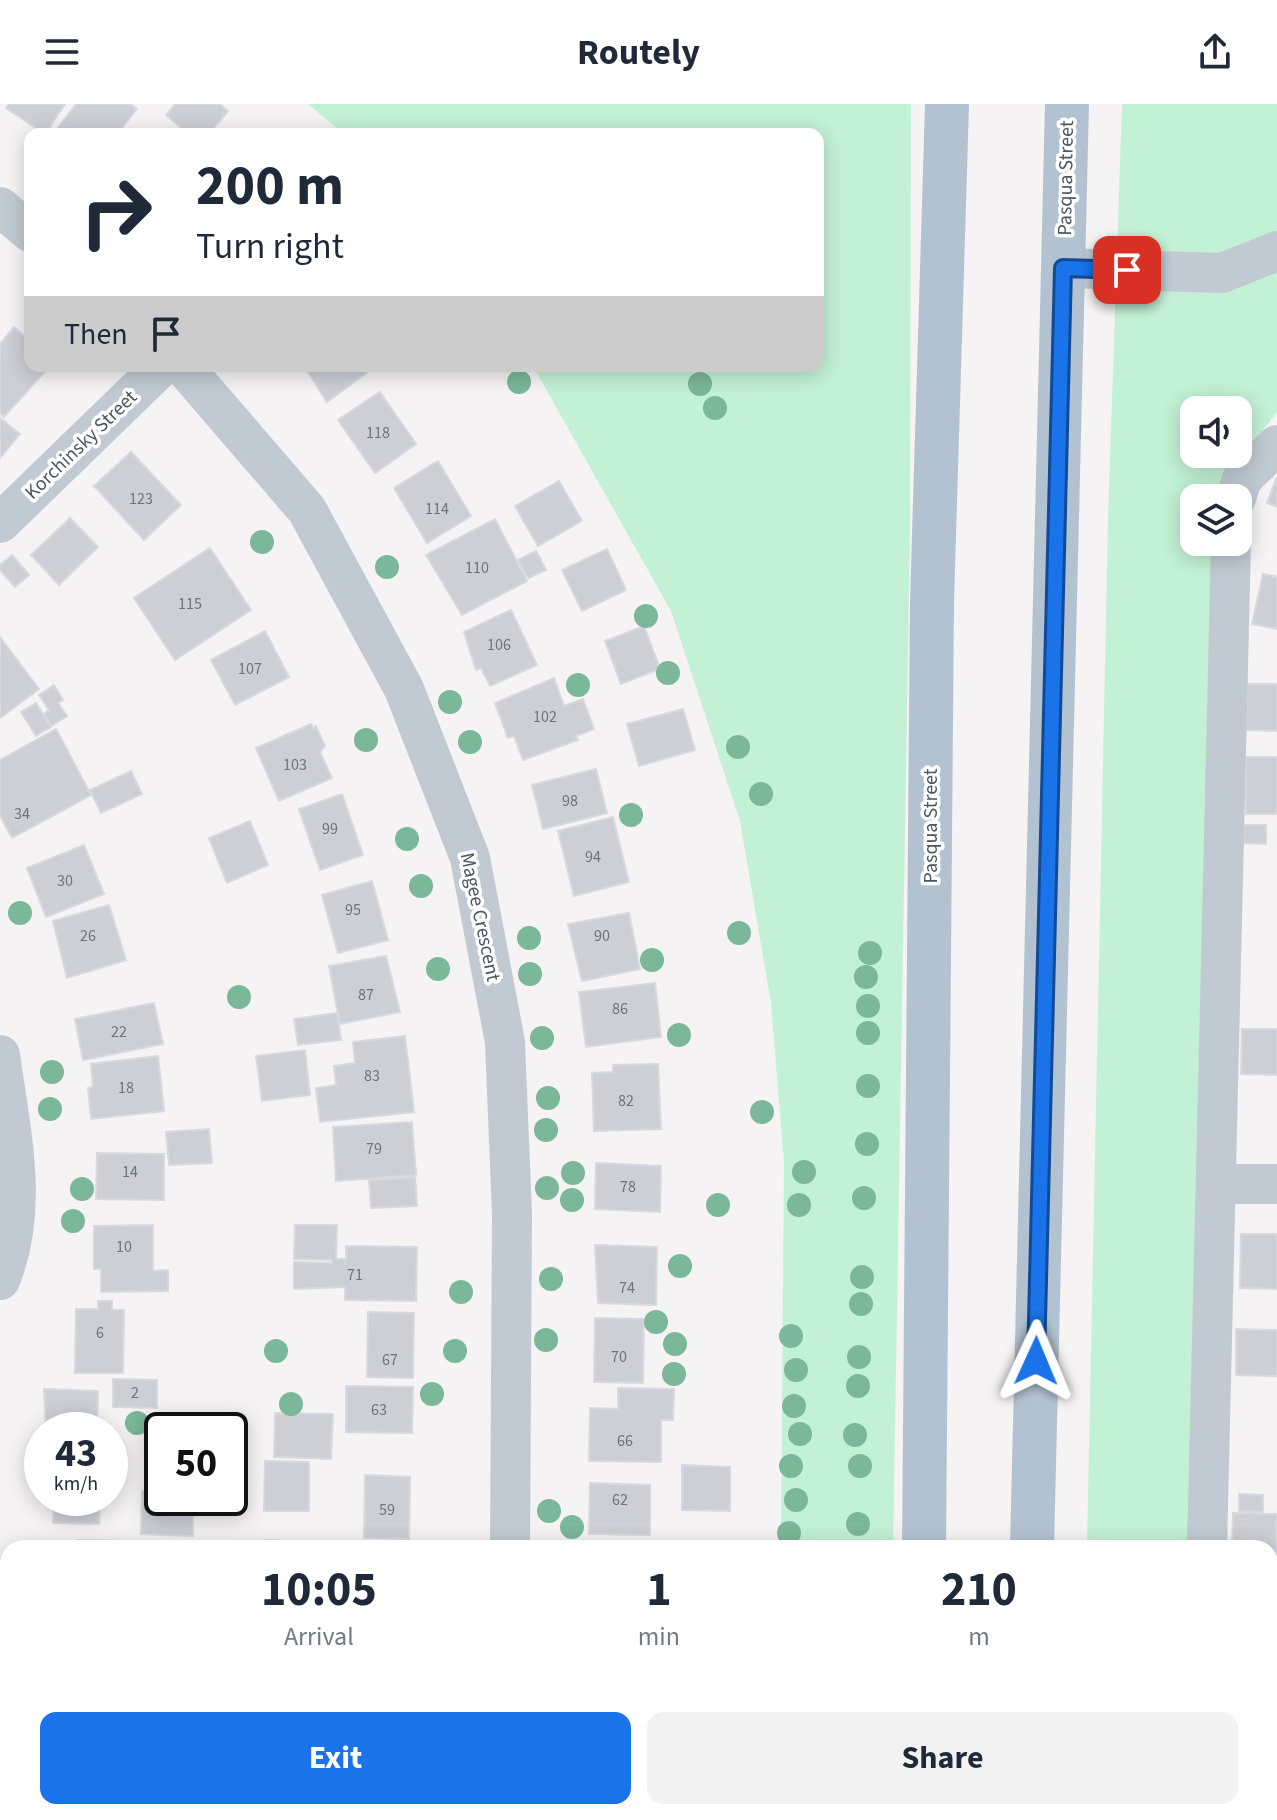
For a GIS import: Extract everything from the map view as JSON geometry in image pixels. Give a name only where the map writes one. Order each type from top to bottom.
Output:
[{"type":"main road","name":"Pasqua Street","points":[[924,1540],[932,602],[947,104]]},
{"type":"main road","name":"Pasqua Street","points":[[1032,1540],[1067,104]]},
{"type":"street","points":[[0,207],[24,227]]},
{"type":"street","points":[[1063,268],[1222,273],[1277,251]]},
{"type":"street","name":"Korchinsky Street","points":[[0,523],[156,372]]},
{"type":"street","name":"Magee Crescent","points":[[188,372],[307,510],[404,689],[470,858],[505,1042],[512,1214],[510,1540]]},
{"type":"street","points":[[1240,484],[1277,445]]},
{"type":"street","points":[[1207,1540],[1231,556]]},
{"type":"street","points":[[0,1055],[15,1163],[17,1208],[0,1280]]},
{"type":"street","points":[[1216,1184],[1277,1184]]},
{"type":"green space","points":[[308,104],[911,104],[910,529],[893,1540],[781,1540],[784,1162],[771,1003],[740,821],[671,611],[536,372],[824,372],[824,128],[337,128]]},
{"type":"green space","points":[[1122,104],[1277,104],[1277,412],[1252,445],[1252,396],[1180,396],[1180,468],[1238,468],[1229,484],[1180,484],[1180,556],[1215,556],[1193,1540],[1087,1540],[1108,520]]},
{"type":"building","points":[[9,104],[65,104],[49,128],[36,128],[6,108]]},
{"type":"building","points":[[76,104],[130,104],[137,109],[122,128],[58,128]]},
{"type":"building","points":[[175,104],[220,104],[228,111],[214,128],[181,128],[166,115]]},
{"type":"building","points":[[14,327],[24,336],[24,372],[45,372],[4,417],[0,414],[0,344]]},
{"type":"building","points":[[308,372],[368,372],[327,402]]},
{"type":"building","points":[[380,392],[416,444],[375,473],[338,420]]},
{"type":"building","points":[[0,418],[20,434],[0,458]]},
{"type":"building","points":[[131,452],[181,505],[144,540],[94,486]]},
{"type":"building","points":[[438,461],[471,516],[427,543],[394,488]]},
{"type":"building","points":[[1277,477],[1277,507],[1267,503]]},
{"type":"building","points":[[559,481],[582,521],[538,546],[515,506]]},
{"type":"building","points":[[70,518],[98,547],[59,585],[31,555]]},
{"type":"building","points":[[495,519],[527,581],[462,615],[426,555]]},
{"type":"building","points":[[210,548],[251,610],[175,660],[134,598]]},
{"type":"building","points":[[607,549],[626,590],[582,611],[562,570]]},
{"type":"building","points":[[536,551],[546,570],[528,578],[518,560]]},
{"type":"building","points":[[12,555],[29,575],[15,587],[0,570],[0,565]]},
{"type":"building","points":[[1263,574],[1277,577],[1277,629],[1252,624]]},
{"type":"building","points":[[511,610],[537,665],[490,686],[481,668],[476,670],[464,632]]},
{"type":"building","points":[[644,626],[660,669],[621,684],[605,641]]},
{"type":"building","points":[[265,631],[289,677],[235,705],[211,660]]},
{"type":"building","points":[[0,637],[39,689],[0,718]]},
{"type":"building","points":[[554,678],[564,706],[583,699],[594,729],[576,736],[578,740],[523,760],[514,736],[508,738],[495,703]]},
{"type":"building","points":[[1247,684],[1277,684],[1277,731],[1246,730]]},
{"type":"building","points":[[54,685],[63,700],[58,703],[67,716],[51,726],[44,714],[49,710],[39,695]]},
{"type":"building","points":[[36,703],[51,727],[36,736],[21,712]]},
{"type":"building","points":[[683,709],[695,750],[639,766],[627,724]]},
{"type":"building","points":[[311,724],[313,728],[316,726],[325,746],[320,752],[332,778],[279,801],[256,748]]},
{"type":"building","points":[[56,729],[91,795],[12,838],[0,816],[0,760]]},
{"type":"building","points":[[1246,757],[1277,757],[1277,814],[1246,814]]},
{"type":"building","points":[[596,769],[607,813],[543,829],[532,785]]},
{"type":"building","points":[[131,771],[142,794],[101,813],[90,790]]},
{"type":"building","points":[[342,794],[363,855],[320,870],[299,809]]},
{"type":"building","points":[[613,817],[629,882],[574,896],[558,831]]},
{"type":"building","points":[[250,821],[268,865],[227,883],[209,838]]},
{"type":"building","points":[[1244,825],[1266,825],[1266,844],[1244,843]]},
{"type":"building","points":[[84,845],[104,894],[46,917],[27,868]]},
{"type":"building","points":[[372,881],[388,940],[338,953],[322,895]]},
{"type":"building","points":[[109,905],[126,960],[67,978],[53,921]]},
{"type":"building","points":[[629,913],[640,969],[582,981],[568,924]]},
{"type":"building","points":[[386,956],[400,1012],[340,1024],[329,966]]},
{"type":"building","points":[[655,983],[661,1037],[586,1047],[579,992]]},
{"type":"building","points":[[154,1003],[163,1044],[83,1060],[75,1019]]},
{"type":"building","points":[[337,1013],[341,1040],[298,1045],[294,1019]]},
{"type":"building","points":[[1242,1029],[1277,1029],[1277,1075],[1241,1074]]},
{"type":"building","points":[[405,1036],[414,1112],[320,1122],[316,1088],[336,1085],[334,1066],[355,1063],[353,1042]]},
{"type":"building","points":[[305,1050],[310,1095],[262,1101],[256,1056]]},
{"type":"building","points":[[158,1056],[164,1111],[91,1119],[88,1088],[93,1087],[91,1064]]},
{"type":"building","points":[[658,1064],[661,1129],[594,1131],[592,1073],[613,1072],[613,1065]]},
{"type":"building","points":[[412,1122],[416,1175],[336,1181],[333,1127]]},
{"type":"building","points":[[209,1129],[212,1163],[169,1165],[166,1132]]},
{"type":"building","points":[[97,1153],[164,1154],[164,1200],[96,1199]]},
{"type":"building","points":[[596,1163],[661,1166],[660,1212],[595,1209]]},
{"type":"building","points":[[415,1177],[417,1206],[371,1208],[369,1180]]},
{"type":"building","points":[[153,1225],[153,1271],[168,1270],[168,1291],[101,1292],[101,1269],[94,1269],[94,1226]]},
{"type":"building","points":[[295,1225],[337,1225],[336,1259],[346,1259],[346,1246],[417,1247],[416,1301],[345,1300],[345,1287],[294,1289],[294,1262],[332,1263],[332,1260],[294,1259]]},
{"type":"building","points":[[1241,1234],[1277,1234],[1277,1289],[1240,1288]]},
{"type":"building","points":[[595,1245],[657,1247],[656,1305],[598,1303]]},
{"type":"building","points":[[98,1301],[112,1301],[112,1310],[124,1310],[123,1373],[75,1373],[76,1309],[98,1309]]},
{"type":"building","points":[[368,1312],[414,1313],[413,1378],[367,1377]]},
{"type":"building","points":[[595,1318],[644,1319],[643,1383],[594,1382]]},
{"type":"building","points":[[1236,1329],[1277,1330],[1277,1376],[1236,1375]]},
{"type":"building","points":[[113,1379],[157,1380],[157,1408],[113,1407]]},
{"type":"building","points":[[346,1386],[413,1387],[412,1433],[346,1432]]},
{"type":"building","points":[[618,1388],[674,1389],[673,1420],[661,1420],[661,1462],[589,1461],[590,1408],[618,1409]]},
{"type":"building","points":[[44,1389],[98,1391],[97,1412],[45,1412]]},
{"type":"building","points":[[275,1413],[333,1414],[331,1459],[274,1457]]},
{"type":"building","points":[[265,1461],[309,1462],[309,1511],[264,1511]]},
{"type":"building","points":[[682,1465],[730,1467],[730,1511],[682,1510]]},
{"type":"building","points":[[365,1475],[410,1477],[409,1539],[364,1538]]},
{"type":"building","points":[[590,1483],[650,1485],[650,1535],[589,1534]]},
{"type":"building","points":[[142,1491],[144,1516],[193,1516],[193,1536],[141,1534]]},
{"type":"building","points":[[1239,1494],[1263,1495],[1263,1512],[1239,1511]]},
{"type":"building","points":[[1233,1513],[1277,1514],[1276,1540],[1232,1540]]},
{"type":"building","points":[[53,1516],[99,1516],[99,1524],[53,1523]]},
{"type":"route","points":[[1036,1361],[1063,268],[1127,270]]}]
